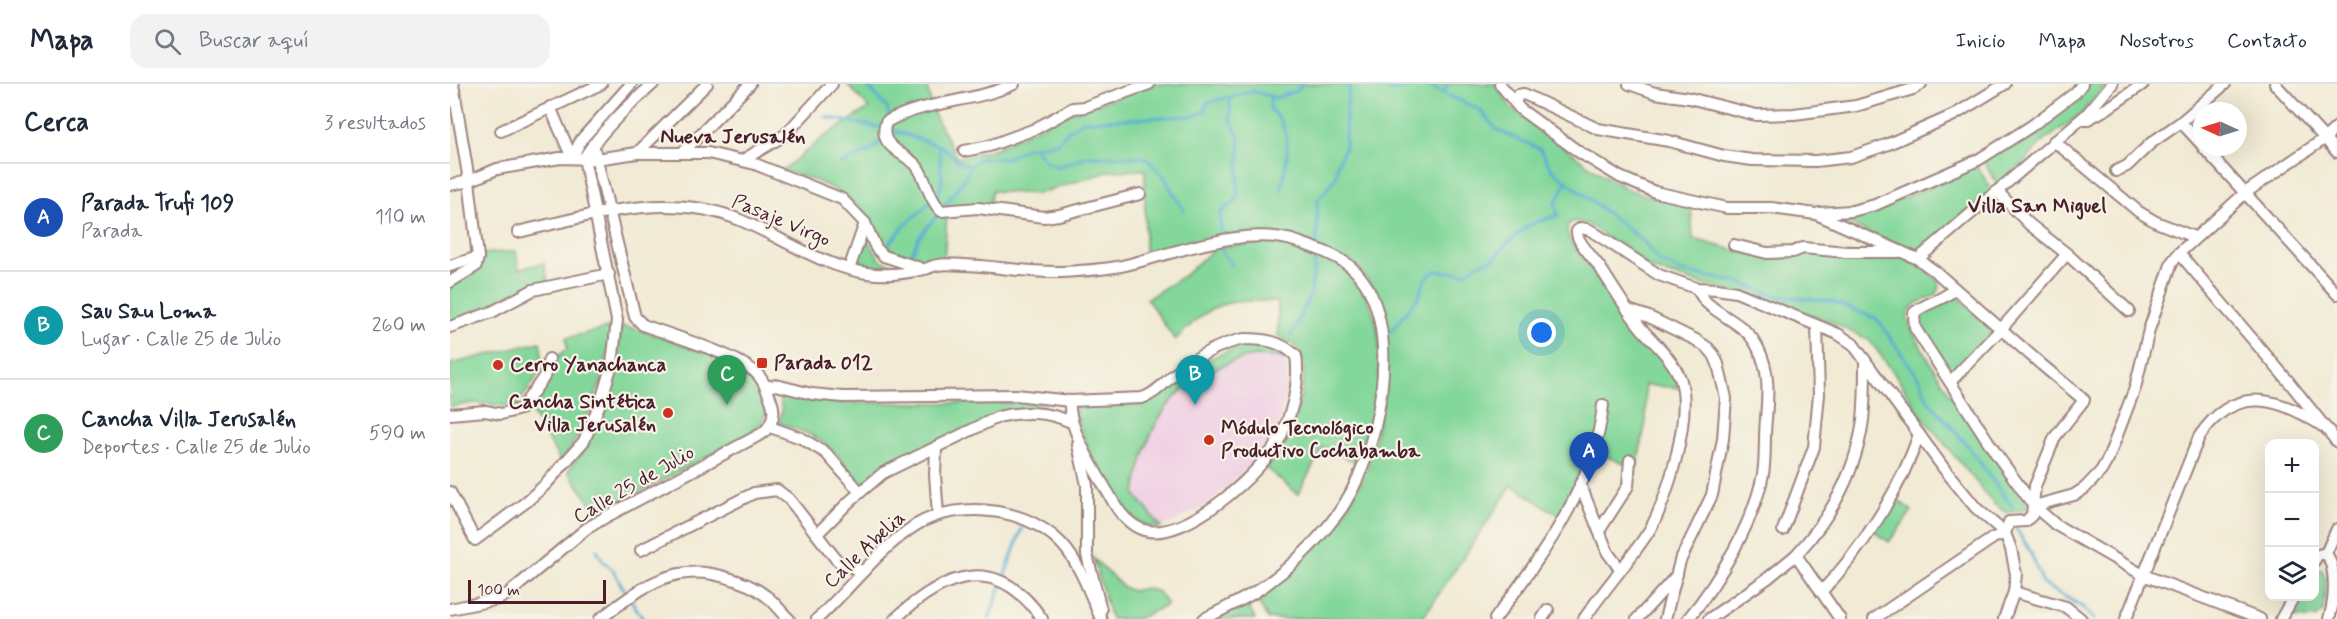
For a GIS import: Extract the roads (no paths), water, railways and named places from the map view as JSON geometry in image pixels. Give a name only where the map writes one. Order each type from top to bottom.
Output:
[{"type":"street","points":[[450,282],[476,266],[478,257],[469,181],[453,84]]},
{"type":"street","points":[[501,131],[601,84]]},
{"type":"street","points":[[572,158],[581,140],[631,84]]},
{"type":"street","points":[[450,492],[476,540],[546,484],[584,441],[601,401],[612,364],[617,320],[584,158],[593,144],[653,84]]},
{"type":"street","points":[[637,153],[707,84]]},
{"type":"street","points":[[683,152],[750,84]]},
{"type":"street","points":[[743,160],[786,135],[832,84]]},
{"type":"street","points":[[1014,84],[993,92],[903,112],[886,122],[884,131],[886,139],[898,153],[914,164],[924,177],[933,202],[941,211],[978,208],[1052,216],[1140,194]]},
{"type":"street","points":[[964,151],[989,146],[1035,129],[1073,108],[1085,107],[1149,84]]},
{"type":"street","points":[[1500,84],[1515,103],[1579,153],[1620,177],[1655,192],[1727,207],[1771,208],[1816,214],[1852,211],[1875,205],[1978,160],[2030,128],[2075,93],[2082,84]]},
{"type":"street","points":[[1629,84],[1655,93],[1689,98],[1755,115],[1794,114],[1856,106],[1913,89],[1921,84]]},
{"type":"street","points":[[1515,103],[1518,95],[1524,94],[1598,129],[1669,141],[1724,156],[1752,160],[1816,161],[1851,157],[1886,145],[1954,115],[2005,84]]},
{"type":"street","points":[[1918,259],[2087,114],[2112,84]]},
{"type":"street","points":[[2067,130],[2108,108],[2143,84]]},
{"type":"street","points":[[2116,171],[2127,166],[2164,132],[2181,122],[2225,84]]},
{"type":"street","points":[[2275,84],[2337,152]]},
{"type":"street","points":[[550,107],[572,158]]},
{"type":"street","points":[[2181,122],[2193,135]]},
{"type":"street","points":[[2034,506],[2074,495],[2085,488],[2101,471],[2135,388],[2149,330],[2172,262],[2179,253],[2245,193],[2324,139],[2337,127]]},
{"type":"street","points":[[2054,141],[2139,212],[2156,222],[2194,237]]},
{"type":"street","points":[[593,144],[635,317],[639,323],[739,362],[756,373],[766,387],[772,404],[774,417],[770,427],[801,438],[826,453],[860,492]]},
{"type":"street","points":[[450,185],[469,181],[497,169],[537,161],[572,158],[596,159],[637,153],[708,153],[743,160],[842,199],[865,223],[876,248],[884,256],[923,269]]},
{"type":"street","points":[[2212,156],[2337,294]]},
{"type":"street","points":[[1997,191],[2030,224],[2067,254],[2129,311]]},
{"type":"street","name":"Pasaje Virgo","points":[[518,232],[627,208],[675,205],[700,208],[732,217],[807,253],[849,269],[882,274],[923,269],[938,264],[1041,272],[1098,269],[1122,266],[1212,243],[1270,236],[1294,241],[1350,266],[1360,278],[1379,318],[1384,358],[1381,393],[1373,432],[1361,470],[1338,514],[1292,563],[1256,592],[1204,619]]},
{"type":"street","points":[[1816,214],[1918,259],[2085,400],[2055,437],[2035,486],[2032,515],[2026,521],[2009,522],[2005,533],[1993,538],[1874,619]]},
{"type":"street","points":[[849,269],[865,223]]},
{"type":"street","points":[[1584,619],[1649,531],[1675,459],[1685,403],[1680,377],[1673,365],[1628,310],[1592,255],[1579,241],[1576,231],[1581,228],[1590,230],[1659,275],[1696,288],[1736,292],[1838,334],[1853,344],[1976,508],[2005,533],[2012,549],[2016,574],[2014,592],[2004,619]]},
{"type":"street","points":[[1734,244],[1767,253],[1793,252],[1803,248],[1846,252],[1902,252]]},
{"type":"street","points":[[2179,253],[2337,442]]},
{"type":"street","points":[[1950,382],[2002,328],[2067,254]]},
{"type":"street","points":[[450,266],[478,257]]},
{"type":"street","points":[[450,327],[492,312],[533,290],[609,274]]},
{"type":"street","points":[[1688,619],[1726,564],[1757,495],[1766,455],[1769,396],[1764,362],[1752,337],[1731,318],[1707,303],[1696,288]]},
{"type":"street","points":[[1955,290],[1945,299],[1919,308],[1914,313],[1913,320],[1950,382],[2034,506],[2056,525],[2143,575],[2260,619]]},
{"type":"street","points":[[1628,310],[1649,317],[1708,348],[1718,364],[1726,398],[1723,439],[1712,495],[1684,552],[1665,619]]},
{"type":"street","points":[[1783,530],[1814,447],[1819,394],[1817,326]]},
{"type":"street","points":[[766,387],[776,385],[812,394],[853,397],[1016,395],[1070,400],[1142,399],[1150,396],[1173,374],[1207,352],[1230,342],[1262,339],[1279,343],[1296,356],[1296,386],[1280,438],[1269,454],[1245,479],[1214,508],[1195,519],[1155,531],[1143,530],[1131,523],[1118,510],[1073,426],[1043,412],[998,417],[883,473],[817,534]]},
{"type":"street","points":[[450,414],[485,411],[501,414],[521,409],[544,377],[549,359]]},
{"type":"street","points":[[1709,619],[1768,578],[1796,555],[1828,517],[1857,450],[1863,420],[1865,360]]},
{"type":"street","points":[[2278,404],[2285,399],[2289,382]]},
{"type":"street","points":[[1070,400],[1073,426],[1088,485],[1087,555],[1101,600],[1102,619]]},
{"type":"street","points":[[2126,619],[2199,437],[2220,412],[2245,401],[2278,404],[2303,414],[2330,431]]},
{"type":"street","points":[[1495,619],[1558,528],[1580,484],[1600,431],[1603,405]]},
{"type":"street","name":"Calle 25 de Julio","points":[[450,609],[499,599],[524,582],[586,529],[754,439],[770,427]]},
{"type":"street","points":[[1821,592],[1861,548],[1909,461],[1919,434]]},
{"type":"street","points":[[938,515],[935,475],[939,447]]},
{"type":"street","points":[[1599,531],[1628,486],[1630,460]]},
{"type":"street","points":[[1580,484],[1608,554],[1620,569]]},
{"type":"street","points":[[641,550],[740,499],[763,490],[777,490],[785,494],[843,565],[864,571]]},
{"type":"street","name":"Calle Abelia","points":[[817,619],[864,571],[915,526],[938,515],[977,510],[1003,513],[1028,520],[1055,537],[1067,550],[1080,572],[1102,619]]},
{"type":"street","points":[[2326,553],[2337,529]]},
{"type":"street","points":[[2319,555],[2326,553]]},
{"type":"street","points":[[2326,553],[2333,562],[2334,574],[2330,619]]},
{"type":"street","points":[[1796,555],[1840,619]]},
{"type":"street","points":[[600,619],[647,585],[665,577],[693,572],[708,572],[754,588],[769,597],[789,619]]},
{"type":"street","points":[[1637,619],[1677,574]]},
{"type":"street","points":[[895,619],[927,592],[950,580],[979,576],[1011,585],[1022,594],[1042,619]]},
{"type":"street","points":[[2014,592],[2066,607],[2081,619]]},
{"type":"street","points":[[2281,619],[2292,601]]},
{"type":"waterway","points":[[866,84],[887,108],[892,130],[943,147],[958,161],[970,166]]},
{"type":"waterway","points":[[943,208],[965,178],[970,166],[978,159],[1007,158],[1026,148],[1057,143],[1068,131],[1083,121],[1192,116],[1204,112],[1207,103],[1253,91],[1276,98],[1298,90],[1302,84]]},
{"type":"waterway","points":[[1317,246],[1317,202],[1336,177],[1338,162],[1345,147],[1350,84]]},
{"type":"waterway","points":[[1370,84],[1394,91],[1422,84]]},
{"type":"waterway","points":[[1424,84],[1480,110],[1497,130],[1540,149],[1552,170],[1646,244],[1657,260],[1682,272],[1737,282],[1777,296],[1831,301],[1877,319],[1920,380],[1928,400],[1968,446],[2012,507]]},
{"type":"waterway","points":[[1445,92],[1447,84]]},
{"type":"waterway","points":[[1270,96],[1270,109],[1278,117],[1286,136],[1286,168],[1281,189]]},
{"type":"waterway","points":[[1221,237],[1220,213],[1237,200],[1240,140],[1230,118],[1230,99]]},
{"type":"waterway","points":[[825,117],[882,128]]},
{"type":"waterway","points":[[840,164],[871,151],[882,140]]},
{"type":"waterway","points":[[889,244],[905,225],[937,196],[942,183],[939,145]]},
{"type":"waterway","points":[[1034,146],[1045,161],[1057,167],[1088,156],[1145,157],[1163,175],[1184,211]]},
{"type":"waterway","points":[[1391,331],[1419,296],[1425,279],[1435,271],[1465,273],[1476,265],[1494,259],[1504,246],[1529,225],[1558,215],[1555,204],[1567,182]]},
{"type":"waterway","points":[[912,253],[919,237],[939,213]]},
{"type":"waterway","points":[[1222,244],[1222,252],[1232,265]]},
{"type":"waterway","points":[[1291,336],[1311,293],[1316,253]]},
{"type":"waterway","points":[[2015,527],[2030,551],[2043,584],[2081,606],[2094,619]]},
{"type":"waterway","points":[[1003,580],[1022,528]]},
{"type":"waterway","points":[[597,550],[603,561],[613,570],[627,595]]},
{"type":"waterway","points":[[989,619],[1001,586]]},
{"type":"waterway","points":[[631,600],[643,619]]},
{"type":"place","name":"Parada 012","points":[[762,363]]},
{"type":"place","name":"Cerro Yanachanca","points":[[498,365]]},
{"type":"place","name":"Cancha Villa Jerusalén","points":[[727,405]]},
{"type":"place","name":"Sau Sau Loma","points":[[1195,405]]},
{"type":"place","name":"Cancha Sintética Villa Jerusalén","points":[[668,413]]},
{"type":"place","name":"Módulo Tecnológico Productivo Cochabamba","points":[[1209,440]]},
{"type":"place","name":"Parada Trufi 109","points":[[1589,482]]},
{"type":"district","name":"Nueva Jerusalén","points":[[733,137]]},
{"type":"district","name":"Villa San Miguel","points":[[2037,206]]}]
